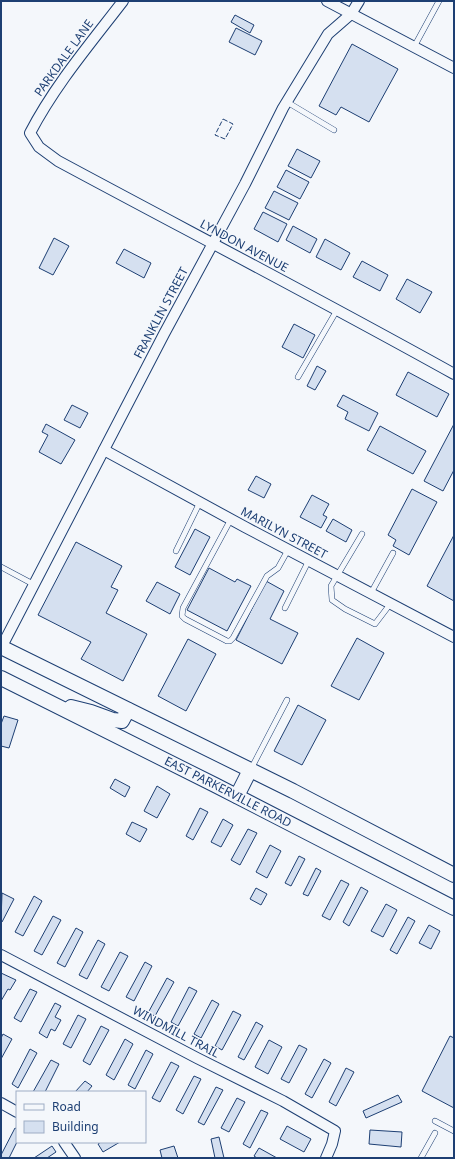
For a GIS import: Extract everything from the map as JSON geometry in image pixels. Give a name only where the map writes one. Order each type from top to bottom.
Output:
[{"type":"main road","points":[[1,648],[293,791],[454,875]]},
{"type":"main road","name":"EAST PARKERVILLE ROAD","points":[[1,678],[237,796],[454,908]]},
{"type":"main road","points":[[38,697],[113,720],[122,721],[128,710]]},
{"type":"main road","points":[[237,796],[250,770]]},
{"type":"street","name":"PARKDALE LANE","points":[[30,133],[42,110],[67,73],[123,1]]},
{"type":"street","points":[[327,1],[454,68]]},
{"type":"street","name":"FRANKLIN STREET","points":[[1,648],[287,102],[328,34],[351,14],[359,1]]},
{"type":"street","name":"LYNDON AVENUE","points":[[30,133],[39,148],[58,161],[454,374]]},
{"type":"street","name":"MARILYN STREET","points":[[104,450],[288,550],[454,637]]},
{"type":"street","name":"WINDMILL TRAIL","points":[[2,956],[197,1058],[283,1101],[336,1131],[326,1158]]},
{"type":"street","points":[[1,1103],[16,1111]]},
{"type":"street","points":[[65,1143],[76,1158]]},
{"type":"lane","points":[[414,47],[439,1]]},
{"type":"lane","points":[[287,102],[334,130]]},
{"type":"lane","points":[[298,377],[337,310]]},
{"type":"lane","points":[[176,551],[200,502]]},
{"type":"lane","points":[[231,519],[183,608],[182,616],[199,626],[227,641],[233,638],[267,576],[278,568],[288,550]]},
{"type":"lane","points":[[362,534],[331,586],[332,600],[345,609],[375,624],[391,603]]},
{"type":"lane","points":[[371,593],[393,553]]},
{"type":"lane","points":[[285,608],[309,560]]},
{"type":"lane","points":[[1,567],[34,584]]},
{"type":"lane","points":[[250,770],[287,700]]},
{"type":"lane","points":[[435,1121],[454,1131]]},
{"type":"lane","points":[[421,1158],[435,1133]]},
{"type":"building","points":[[235,15],[254,25],[250,33],[231,22]]},
{"type":"building","points":[[236,28],[262,41],[255,55],[229,42]]},
{"type":"building","points":[[352,44],[398,69],[369,122],[341,107],[336,115],[319,106]]},
{"type":"building","points":[[297,149],[320,161],[311,178],[288,166]]},
{"type":"building","points":[[286,170],[309,182],[300,199],[277,187]]},
{"type":"building","points":[[274,191],[298,203],[289,220],[265,208]]},
{"type":"building","points":[[263,212],[287,224],[278,242],[254,229]]},
{"type":"building","points":[[293,226],[317,239],[310,253],[286,240]]},
{"type":"building","points":[[54,238],[69,246],[53,275],[39,268]]},
{"type":"building","points":[[325,239],[350,253],[341,270],[316,257]]},
{"type":"building","points":[[124,249],[151,263],[144,278],[116,263]]},
{"type":"building","points":[[362,261],[388,275],[380,291],[353,277]]},
{"type":"building","points":[[407,279],[432,292],[420,313],[396,299]]},
{"type":"building","points":[[294,324],[315,335],[303,358],[282,347]]},
{"type":"building","points":[[317,366],[326,371],[315,390],[307,386]]},
{"type":"building","points":[[408,372],[449,394],[437,417],[396,395]]},
{"type":"building","points":[[343,395],[378,413],[369,431],[345,419],[348,412],[337,406]]},
{"type":"building","points":[[72,405],[88,413],[80,428],[64,420]]},
{"type":"building","points":[[46,424],[75,440],[61,464],[39,452],[48,435],[42,432]]},
{"type":"building","points":[[454,424],[454,470],[443,491],[424,481]]},
{"type":"building","points":[[380,426],[426,451],[413,474],[367,450]]},
{"type":"building","points":[[256,476],[271,484],[264,498],[248,490]]},
{"type":"building","points":[[412,489],[437,502],[409,555],[393,546],[396,540],[388,535]]},
{"type":"building","points":[[312,495],[329,504],[323,515],[327,517],[321,528],[300,517]]},
{"type":"building","points":[[333,519],[352,530],[346,542],[326,531]]},
{"type":"building","points":[[195,529],[210,537],[190,575],[175,567]]},
{"type":"building","points":[[454,535],[454,601],[427,586]]},
{"type":"building","points":[[76,542],[122,566],[111,587],[118,590],[106,613],[147,634],[123,681],[81,659],[91,642],[38,615]]},
{"type":"building","points":[[209,568],[235,582],[237,579],[251,586],[227,631],[187,610]]},
{"type":"building","points":[[266,581],[284,591],[270,619],[298,633],[282,664],[236,640]]},
{"type":"building","points":[[157,582],[180,594],[170,614],[146,601]]},
{"type":"building","points":[[357,638],[384,653],[359,700],[331,686]]},
{"type":"building","points":[[188,639],[216,654],[186,711],[158,696]]},
{"type":"building","points":[[298,705],[326,720],[302,765],[274,751]]},
{"type":"building","points":[[4,716],[18,720],[9,748],[1,746],[1,724]]},
{"type":"building","points":[[115,779],[130,787],[125,797],[110,788]]},
{"type":"building","points":[[157,786],[170,794],[157,818],[144,811]]},
{"type":"building","points":[[200,808],[208,812],[193,840],[186,836]]},
{"type":"building","points":[[223,819],[233,825],[221,847],[211,842]]},
{"type":"building","points":[[132,822],[147,829],[140,842],[126,834]]},
{"type":"building","points":[[248,829],[257,833],[240,865],[231,860]]},
{"type":"building","points":[[270,845],[281,851],[267,878],[256,872]]},
{"type":"building","points":[[299,856],[305,859],[291,886],[285,883]]},
{"type":"building","points":[[316,868],[321,871],[308,896],[303,894]]},
{"type":"building","points":[[341,880],[349,884],[330,920],[322,916]]},
{"type":"building","points":[[361,887],[368,891],[349,926],[343,922]]},
{"type":"building","points":[[256,888],[267,894],[261,905],[250,899]]},
{"type":"building","points":[[2,893],[14,899],[2,922],[1,921]]},
{"type":"building","points":[[34,896],[42,901],[23,936],[15,932]]},
{"type":"building","points":[[386,904],[397,910],[383,937],[371,931]]},
{"type":"building","points":[[53,916],[61,920],[42,955],[34,951]]},
{"type":"building","points":[[408,917],[415,921],[397,954],[390,950]]},
{"type":"building","points":[[429,925],[440,931],[431,949],[419,943]]},
{"type":"building","points":[[76,928],[83,932],[65,967],[57,963]]},
{"type":"building","points":[[98,940],[105,944],[87,979],[79,975]]},
{"type":"building","points":[[120,952],[128,956],[109,991],[101,987]]},
{"type":"building","points":[[145,962],[152,966],[134,1001],[126,997]]},
{"type":"building","points":[[1,973],[16,980],[10,990],[8,989],[1,1001]]},
{"type":"building","points":[[167,978],[174,982],[155,1016],[148,1013]]},
{"type":"building","points":[[189,987],[197,991],[178,1026],[171,1022]]},
{"type":"building","points":[[30,989],[37,992],[21,1022],[14,1018]]},
{"type":"building","points":[[212,1000],[219,1004],[201,1038],[194,1034]]},
{"type":"building","points":[[55,1003],[61,1006],[55,1017],[61,1020],[55,1031],[51,1029],[47,1038],[39,1033]]},
{"type":"building","points":[[233,1011],[241,1015],[222,1050],[215,1046]]},
{"type":"building","points":[[78,1015],[86,1019],[71,1048],[63,1044]]},
{"type":"building","points":[[256,1022],[263,1026],[244,1060],[238,1057]]},
{"type":"building","points":[[101,1026],[109,1030],[90,1065],[83,1061]]},
{"type":"building","points":[[3,1034],[12,1039],[1,1059],[1,1038]]},
{"type":"building","points":[[450,1036],[454,1038],[454,1108],[422,1091]]},
{"type":"building","points":[[125,1039],[133,1044],[114,1080],[106,1075]]},
{"type":"building","points":[[269,1040],[282,1047],[268,1074],[255,1067]]},
{"type":"building","points":[[299,1045],[307,1049],[289,1083],[281,1079]]},
{"type":"building","points":[[30,1049],[37,1053],[18,1088],[12,1084]]},
{"type":"building","points":[[146,1050],[153,1054],[135,1089],[128,1085]]},
{"type":"building","points":[[324,1059],[331,1063],[312,1098],[305,1094]]},
{"type":"building","points":[[51,1060],[59,1064],[46,1091],[34,1091]]},
{"type":"building","points":[[171,1062],[179,1066],[160,1102],[152,1098]]},
{"type":"building","points":[[346,1068],[354,1072],[336,1106],[329,1102]]},
{"type":"building","points":[[194,1076],[201,1079],[183,1114],[176,1110]]},
{"type":"building","points":[[85,1081],[92,1086],[88,1091],[76,1091]]},
{"type":"building","points":[[216,1087],[223,1090],[204,1125],[198,1122]]},
{"type":"building","points":[[398,1095],[402,1102],[366,1118],[363,1111]]},
{"type":"building","points":[[237,1098],[245,1102],[229,1132],[221,1128]]},
{"type":"building","points":[[261,1110],[268,1113],[250,1148],[243,1144]]},
{"type":"building","points":[[287,1126],[311,1139],[304,1152],[280,1139]]},
{"type":"building","points":[[16,1128],[16,1143],[9,1158],[1,1158],[1,1155]]},
{"type":"building","points":[[370,1130],[402,1132],[401,1147],[369,1144]]},
{"type":"building","points":[[219,1137],[224,1158],[215,1158],[211,1139]]},
{"type":"building","points":[[100,1143],[118,1143],[103,1152],[98,1144]]},
{"type":"building","points":[[52,1146],[56,1152],[47,1158],[34,1158]]},
{"type":"building","points":[[174,1146],[178,1158],[162,1158],[160,1150]]},
{"type":"building","points":[[259,1148],[277,1158],[257,1158],[254,1156]]},
{"type":"fence","points":[[223,119],[233,124],[225,139],[215,135],[223,119]]}]
